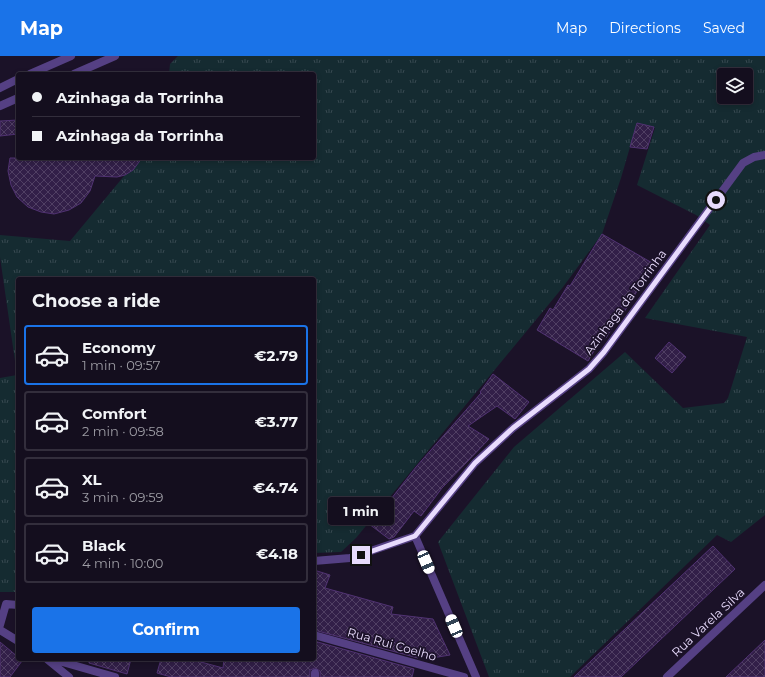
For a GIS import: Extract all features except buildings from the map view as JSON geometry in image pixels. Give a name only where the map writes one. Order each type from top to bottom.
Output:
[{"type":"street","points":[[35,72],[71,56]]},
{"type":"street","points":[[79,72],[115,56]]},
{"type":"street","points":[[0,88],[16,81]]},
{"type":"street","points":[[0,106],[16,99]]},
{"type":"street","name":"Azinhaga da Torrinha","points":[[415,536],[475,463],[513,428],[589,369],[607,347],[743,163],[754,157],[765,155]]},
{"type":"street","points":[[316,561],[350,558],[415,536],[476,677]]},
{"type":"street","name":"Rua Varela Silva","points":[[667,677],[765,585]]},
{"type":"street","points":[[0,625],[6,604],[16,605]]},
{"type":"street","points":[[0,630],[16,640]]},
{"type":"street","name":"Rua Rui Coelho","points":[[316,636],[464,677]]},
{"type":"street","points":[[49,661],[69,677]]},
{"type":"street","points":[[59,661],[115,677]]},
{"type":"green space","points":[[178,56],[765,56],[765,515],[731,542],[717,535],[570,677],[489,677],[438,542],[514,447],[625,352],[683,408],[724,403],[728,398],[747,337],[645,318],[710,225],[696,215],[637,185],[655,128],[637,123],[621,178],[602,234],[563,287],[356,538],[341,552],[316,553],[316,277],[16,277],[16,368],[0,257],[0,235],[70,241],[137,160],[316,160],[316,72],[169,72],[170,64]]},
{"type":"green space","points":[[16,375],[16,592],[0,592],[0,378]]},
{"type":"route","points":[[361,555],[415,536],[475,463],[513,428],[589,369],[604,352],[716,200]]}]
